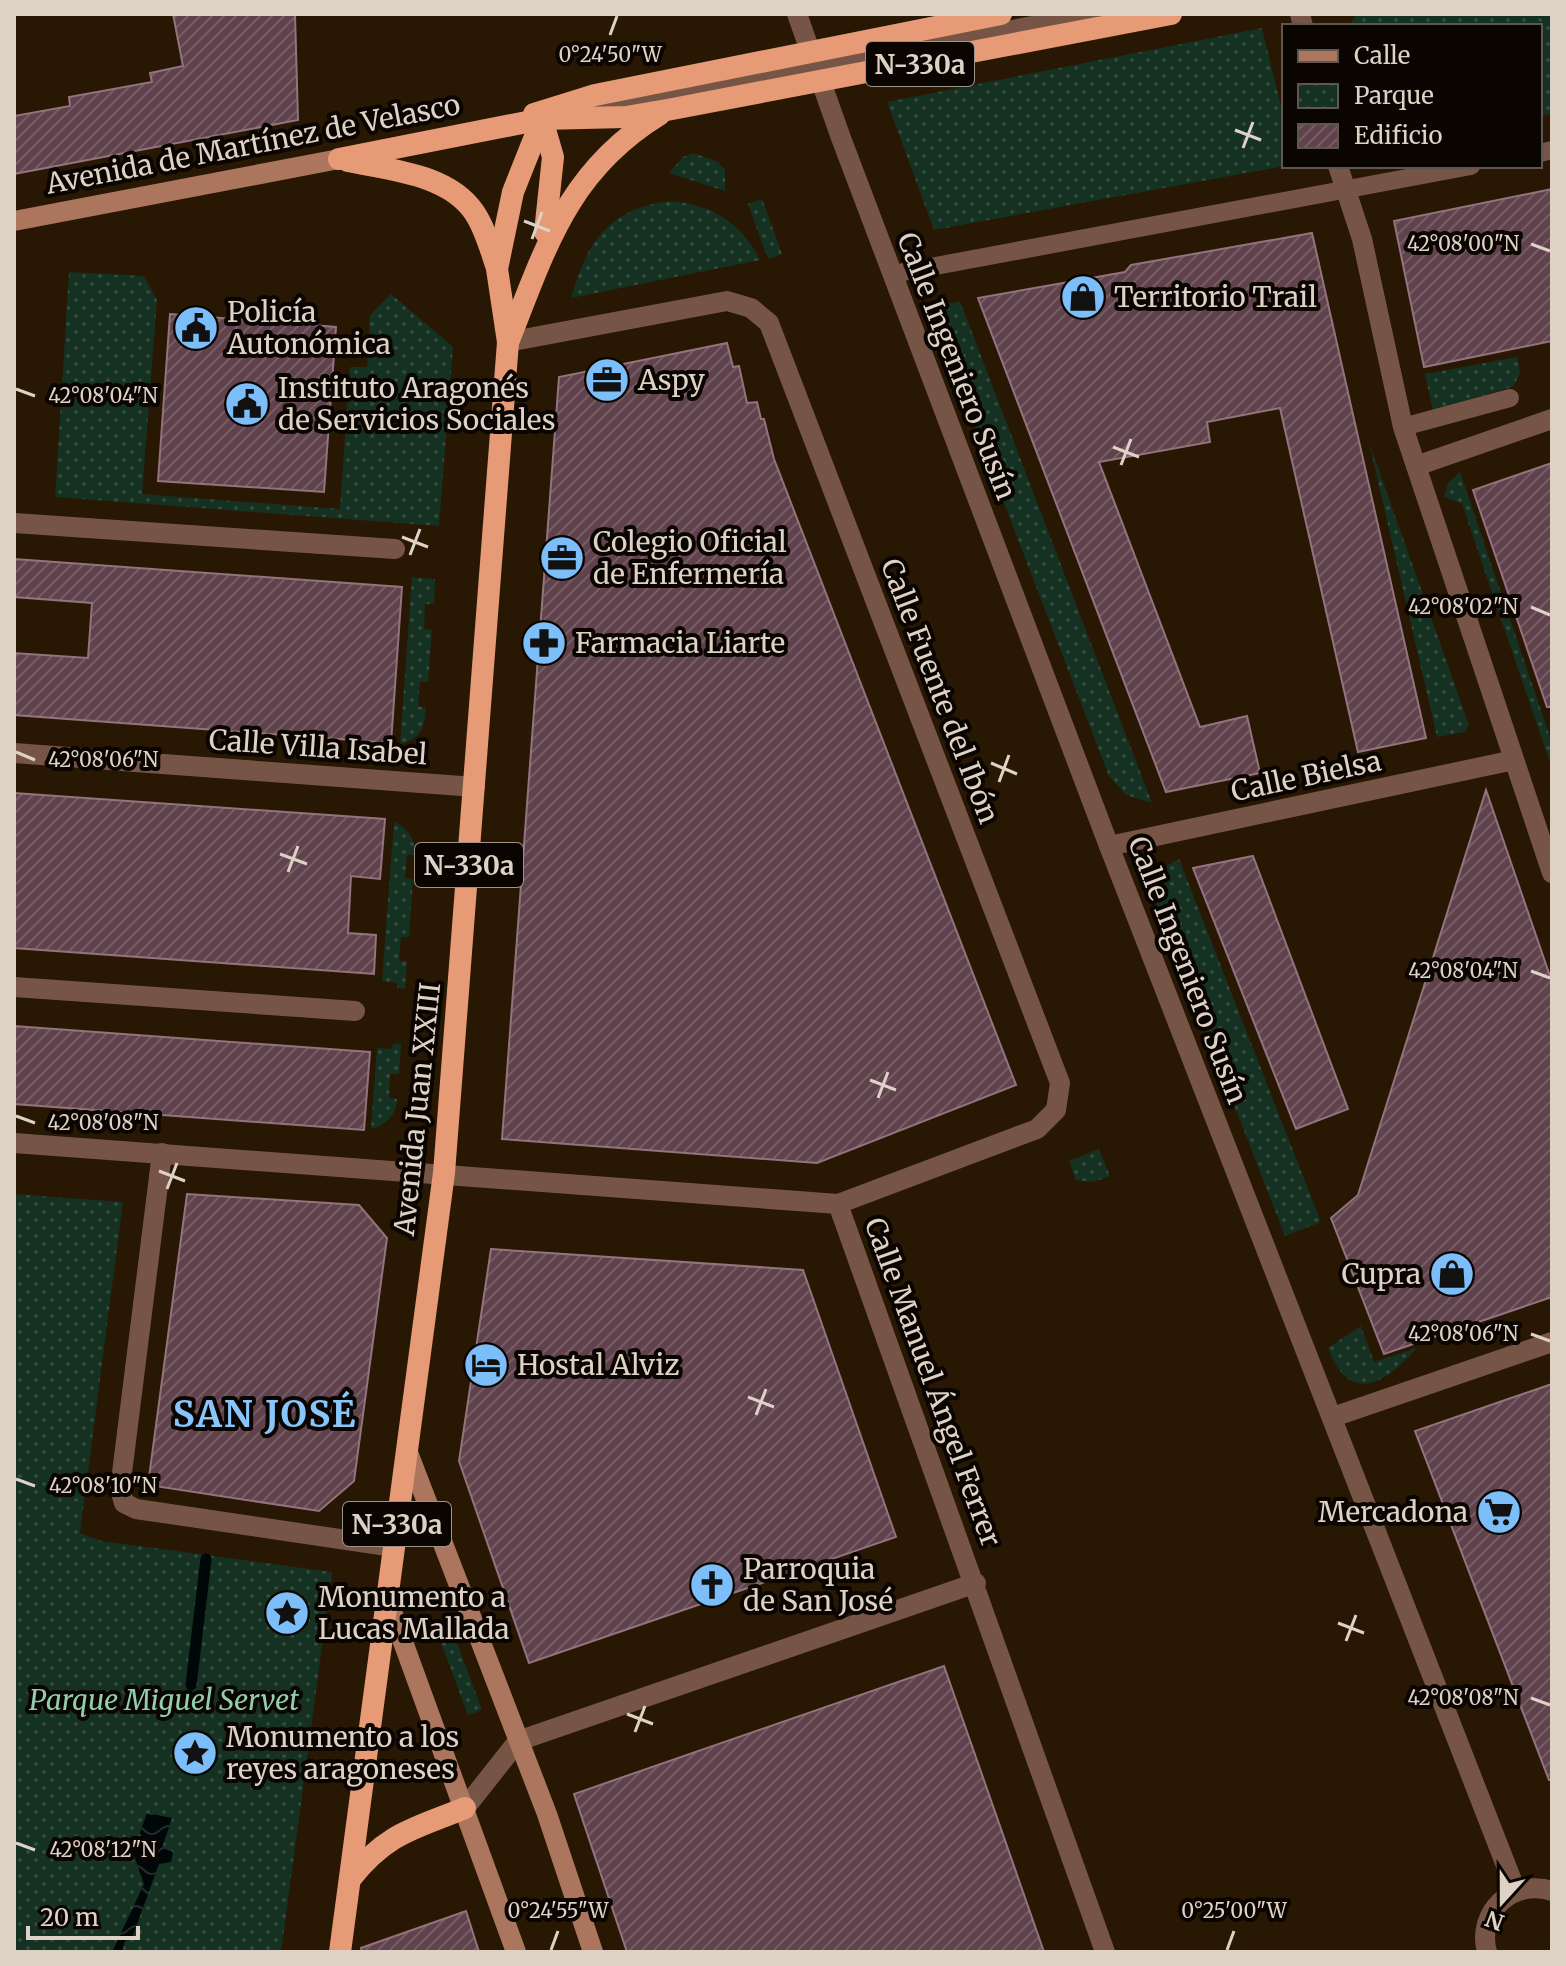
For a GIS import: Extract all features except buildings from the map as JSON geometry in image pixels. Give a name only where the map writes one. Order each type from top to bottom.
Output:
[{"type":"highway","name":"Avenida de Martínez de Velasco","points":[[339,159],[542,119],[584,120],[667,110],[1001,14]]},
{"type":"highway","name":"Avenida de Martínez de Velasco","points":[[503,126],[595,95],[816,67],[1171,14]]},
{"type":"highway","name":"Avenida Juan XXIII","points":[[508,342],[556,223],[594,168],[617,145],[667,110]]},
{"type":"highway","name":"Avenida Juan XXIII","points":[[539,259],[553,183],[553,157],[542,119]]},
{"type":"highway","name":"Avenida Juan XXIII","points":[[497,269],[513,192],[542,119]]},
{"type":"highway","name":"Avenida Juan XXIII","points":[[339,159],[423,178],[459,196],[482,226],[497,269],[508,342],[444,1173],[340,1952]]},
{"type":"highway","points":[[351,1878],[368,1856],[396,1834],[465,1808]]},
{"type":"main road","name":"Avenida de Martínez de Velasco","points":[[14,221],[339,159]]},
{"type":"main road","points":[[407,1450],[518,1741],[593,1952]]},
{"type":"main road","points":[[387,1598],[516,1952]]},
{"type":"street","name":"Calle Ingeniero Susín","points":[[797,14],[1109,846],[1516,1891]]},
{"type":"street","points":[[1339,168],[1362,239],[1403,427],[1552,873]]},
{"type":"street","name":"Calle Fuente del Ibón","points":[[508,342],[727,301],[751,308],[769,323],[791,380],[1060,1083],[1056,1110],[1037,1129],[838,1204]]},
{"type":"street","points":[[1416,466],[1552,419]]},
{"type":"street","points":[[14,523],[395,549]]},
{"type":"street","name":"Calle Villa Isabel","points":[[14,753],[475,787]]},
{"type":"street","name":"Calle Bielsa","points":[[1109,846],[1514,760]]},
{"type":"street","points":[[14,987],[355,1011]]},
{"type":"street","name":"Calle Manuel Ángel Ferrer","points":[[14,1143],[838,1204],[976,1583],[1105,1952]]},
{"type":"street","points":[[162,1153],[120,1489],[124,1503],[136,1509],[394,1547]]},
{"type":"street","points":[[1333,1417],[1552,1342]]},
{"type":"street","points":[[465,1808],[518,1741],[976,1583]]},
{"type":"street","points":[[1487,1952],[1485,1930],[1489,1918],[1505,1897],[1529,1887],[1552,1891]]},
{"type":"lane","points":[[542,119],[1090,14]]},
{"type":"lane","points":[[893,274],[1460,168]]},
{"type":"lane","points":[[1403,427],[1510,398]]},
{"type":"green space","points":[[1357,14],[1552,14],[1552,114],[1542,116],[1542,24],[1350,24]]},
{"type":"green space","points":[[1262,28],[1282,111],[1282,166],[934,230],[887,102]]},
{"type":"green space","points":[[693,153],[718,162],[725,170],[725,191],[669,173],[683,157]]},
{"type":"green space","points":[[762,199],[782,254],[768,259],[748,204]]},
{"type":"green space","points":[[672,201],[700,207],[724,218],[744,236],[760,260],[571,298],[585,260],[604,231],[632,211]]},
{"type":"green space","points":[[69,272],[144,276],[157,300],[142,494],[340,509],[350,367],[367,367],[370,315],[391,294],[453,347],[439,526],[55,497]]},
{"type":"green space","points":[[960,301],[1152,803],[1126,795],[1109,776],[929,308]]},
{"type":"green space","points":[[1517,357],[1520,372],[1514,386],[1433,411],[1425,374]]},
{"type":"green space","points":[[1369,442],[1469,725],[1465,732],[1437,737]]},
{"type":"green space","points":[[1460,472],[1552,743],[1552,769],[1462,504],[1444,497],[1448,483]]},
{"type":"green space","points":[[412,577],[435,579],[434,604],[425,604],[424,629],[432,630],[428,682],[420,682],[418,706],[426,708],[424,721],[413,739],[400,744]]},
{"type":"green space","points":[[394,822],[410,835],[415,850],[415,855],[407,855],[405,878],[413,879],[409,937],[401,937],[399,961],[407,961],[405,989],[397,988],[397,983],[382,981]]},
{"type":"green space","points":[[1179,859],[1321,1222],[1285,1236],[1155,901],[1159,876],[1167,866]]},
{"type":"green space","points":[[393,1044],[401,1044],[399,1074],[390,1074],[389,1098],[397,1099],[395,1110],[382,1125],[371,1129],[377,1048],[392,1049]]},
{"type":"green space","points":[[1099,1149],[1110,1176],[1093,1182],[1076,1180],[1069,1161]]},
{"type":"green space","name":"Parque Miguel Servet","points":[[14,1194],[123,1202],[80,1533],[101,1541],[332,1572],[281,1952],[14,1952]]},
{"type":"green space","points":[[1361,1326],[1374,1362],[1417,1348],[1381,1379],[1357,1383],[1347,1378],[1337,1366],[1328,1348]]},
{"type":"green space","points":[[450,1624],[482,1710],[468,1715],[436,1629]]},
{"type":"water","points":[[147,1813],[172,1818],[162,1848],[173,1852],[171,1862],[159,1864],[132,1938],[125,1941],[122,1952],[112,1952],[144,1884],[132,1850],[144,1845],[140,1833]]},
{"type":"waterway","points":[[191,1685],[206,1559]]},
{"type":"place","name":"Territorio Trail","points":[[1083,297]]},
{"type":"place","name":"Policía Autonómica","points":[[196,328]]},
{"type":"place","name":"Aspy","points":[[607,380]]},
{"type":"place","name":"Instituto Aragonés de Servicios Sociales","points":[[247,404]]},
{"type":"place","name":"Colegio Oficial de Enfermería","points":[[562,558]]},
{"type":"place","name":"Farmacia Liarte","points":[[544,643]]},
{"type":"place","name":"Cupra","points":[[1452,1274]]},
{"type":"place","name":"Hostal Alviz","points":[[486,1365]]},
{"type":"place","name":"Mercadona","points":[[1499,1512]]},
{"type":"place","name":"Parroquia de San José","points":[[712,1585]]},
{"type":"place","name":"Monumento a Lucas Mallada","points":[[287,1613]]},
{"type":"place","name":"Monumento a los reyes aragoneses","points":[[195,1753]]},
{"type":"district","name":"SAN JOSÉ","points":[[265,1414]]}]
